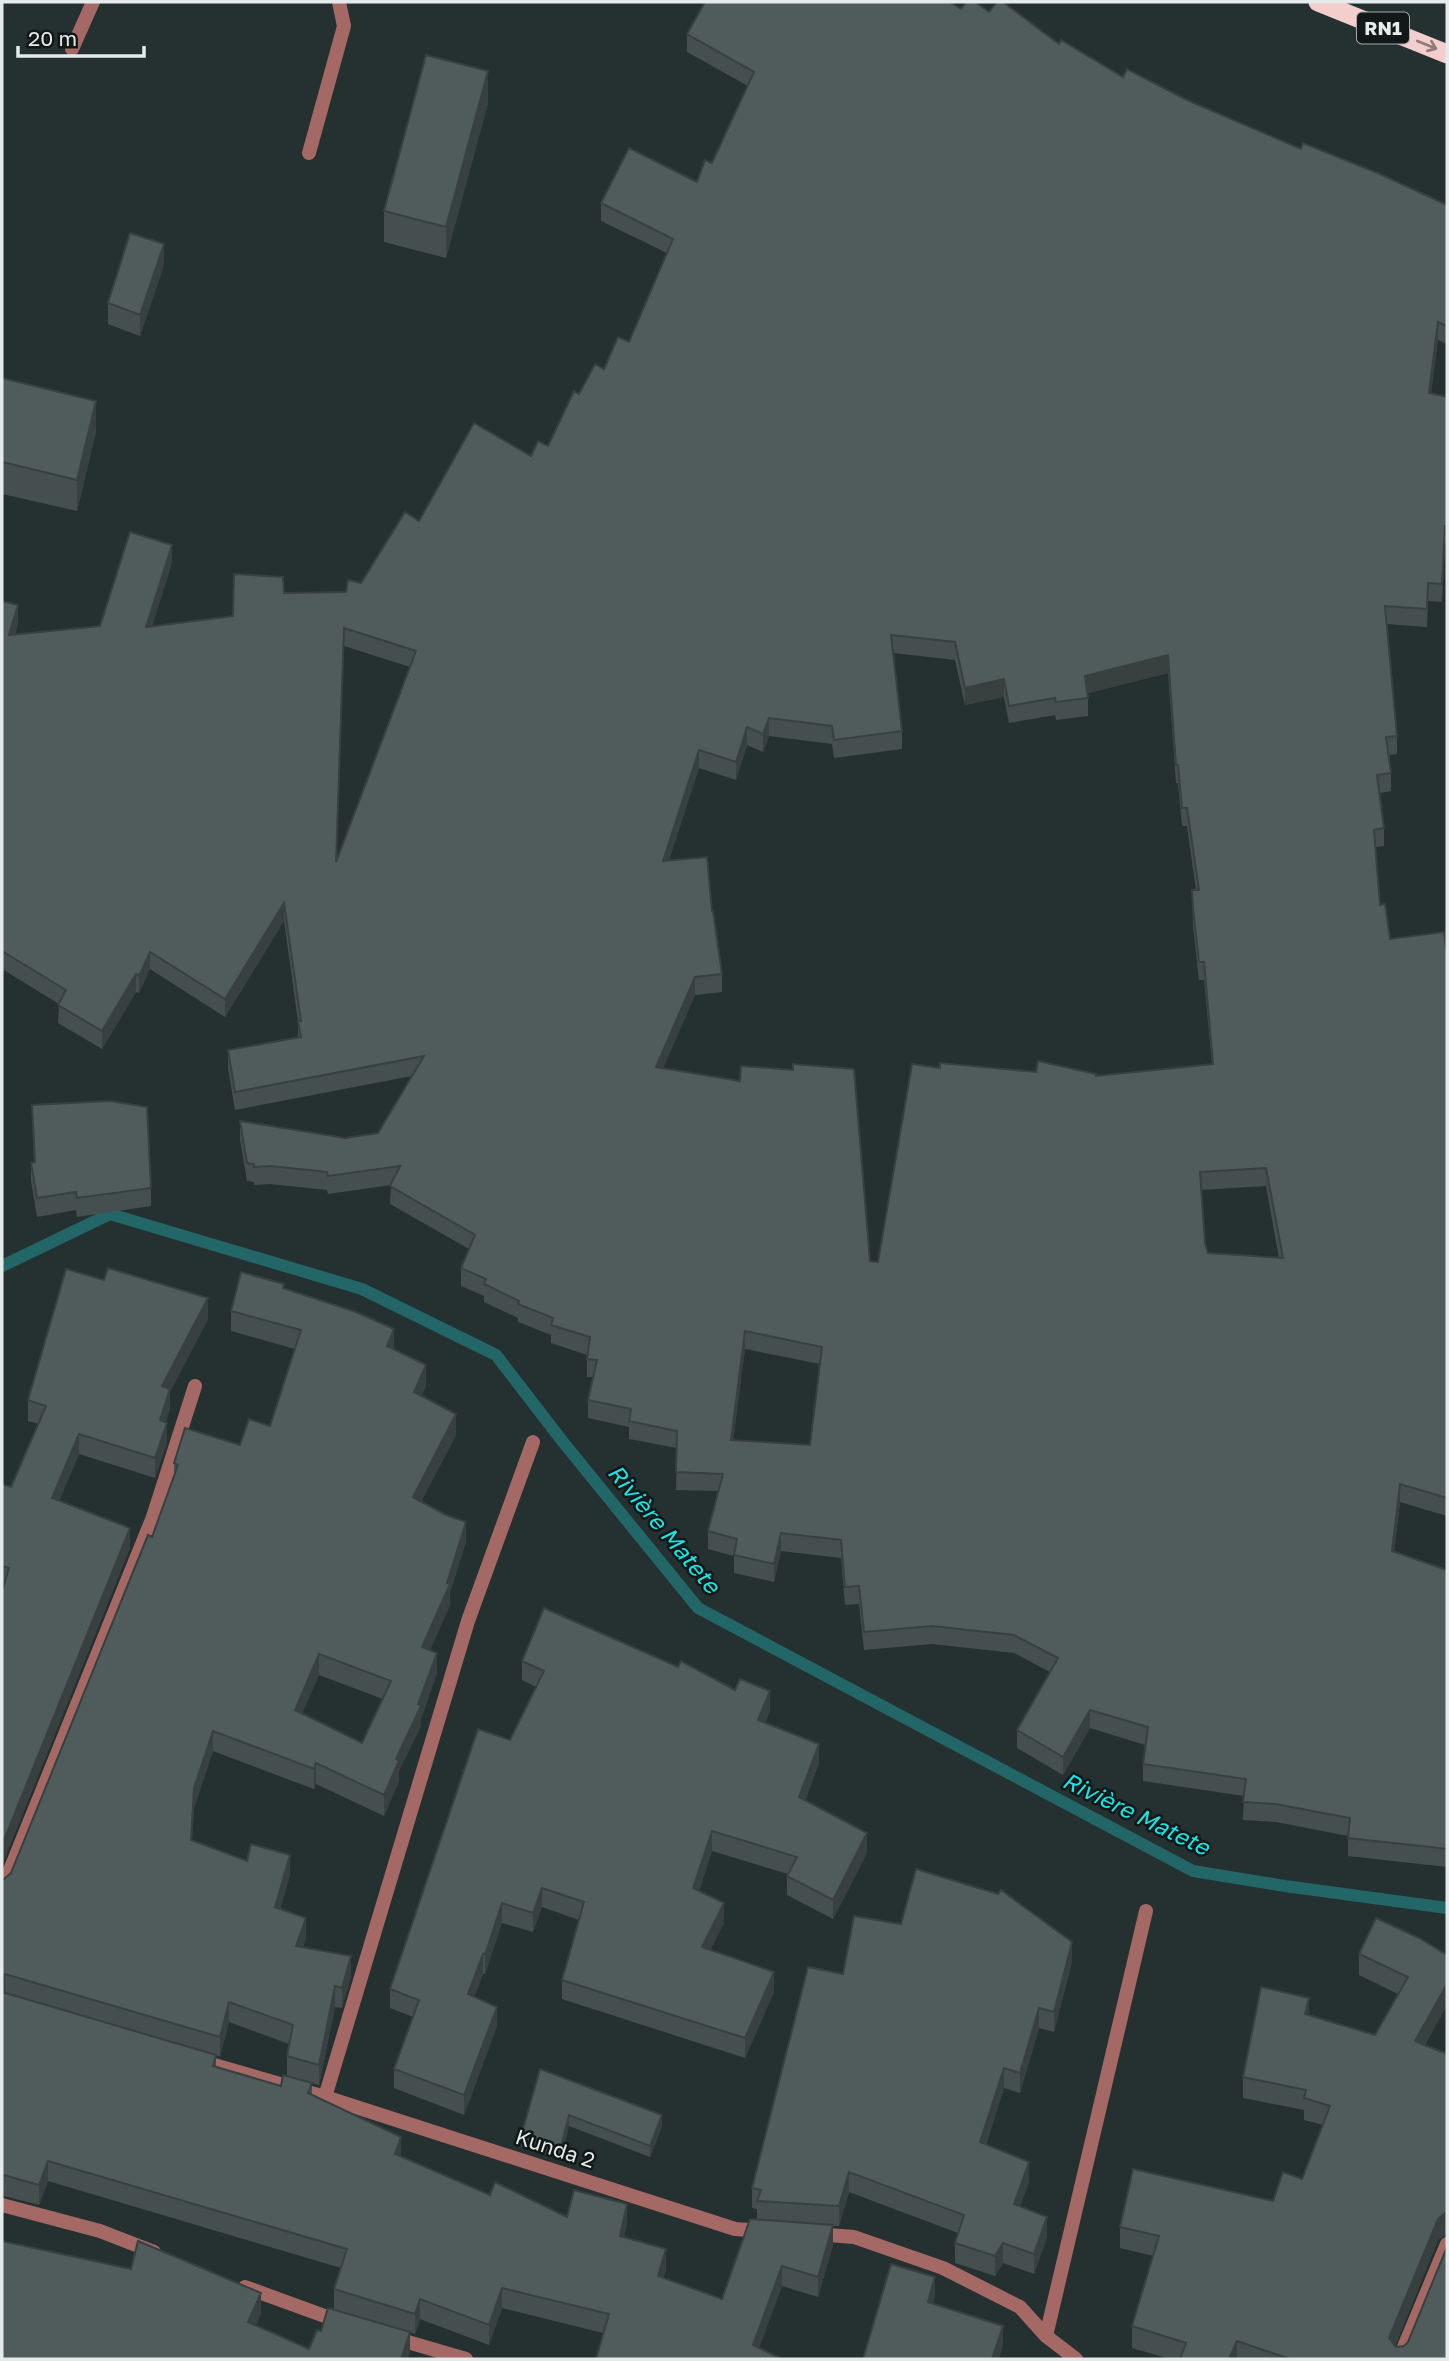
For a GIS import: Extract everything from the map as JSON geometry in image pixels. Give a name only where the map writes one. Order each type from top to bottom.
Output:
[{"type":"highway","name":"RN1","points":[[1318,2],[1447,54]]},
{"type":"street","points":[[72,49],[93,2]]},
{"type":"street","points":[[309,153],[344,26],[339,2]]},
{"type":"street","points":[[2,1890],[148,1529],[195,1385]]},
{"type":"street","points":[[325,2097],[468,1621],[533,1442]]},
{"type":"street","points":[[1046,2336],[1146,1911]]},
{"type":"street","name":"Kunda 2","points":[[183,2056],[325,2097],[735,2229],[775,2232]]},
{"type":"street","points":[[2,2205],[100,2231],[162,2255]]},
{"type":"street","points":[[801,2234],[854,2237],[943,2268],[1020,2307],[1046,2336],[1076,2359]]},
{"type":"street","points":[[1399,2359],[1447,2244]]},
{"type":"street","points":[[237,2284],[351,2325]]},
{"type":"street","points":[[376,2332],[466,2359]]},
{"type":"building","points":[[705,2],[950,2],[961,9],[966,2],[975,2],[989,12],[997,2],[1003,2],[1059,44],[1061,40],[1123,77],[1127,69],[1187,100],[1301,149],[1303,143],[1447,205],[1447,326],[1438,322],[1429,393],[1447,397],[1447,526],[1442,584],[1428,583],[1427,609],[1385,606],[1397,736],[1386,737],[1391,773],[1377,775],[1384,828],[1374,830],[1380,905],[1385,904],[1390,939],[1444,932],[1447,949],[1447,1498],[1400,1484],[1392,1551],[1447,1570],[1447,1849],[1348,1838],[1350,1818],[1276,1804],[1243,1802],[1246,1779],[1143,1764],[1148,1727],[1090,1710],[1063,1757],[1017,1730],[1058,1658],[1014,1635],[932,1626],[864,1632],[859,1586],[845,1587],[841,1540],[781,1533],[774,1564],[734,1555],[737,1539],[708,1531],[723,1474],[676,1472],[677,1431],[629,1421],[631,1409],[588,1400],[597,1360],[587,1359],[590,1337],[551,1325],[553,1318],[518,1304],[519,1301],[484,1284],[486,1279],[461,1268],[475,1235],[390,1186],[400,1166],[328,1176],[327,1172],[254,1167],[254,1164],[247,1163],[240,1121],[345,1138],[378,1133],[424,1056],[235,1092],[228,1050],[301,1037],[284,903],[225,999],[150,952],[139,976],[136,974],[102,1031],[58,1005],[66,990],[2,951],[2,601],[18,605],[9,635],[100,626],[130,532],[172,545],[146,627],[233,616],[234,574],[283,577],[284,593],[346,592],[348,580],[361,583],[405,512],[419,521],[474,423],[531,456],[538,441],[548,446],[574,391],[579,394],[595,364],[604,369],[618,337],[629,342],[673,239],[601,203],[629,148],[697,182],[705,160],[712,163],[754,72],[687,34]],"holes":[[[344,628],[416,651],[336,862]],[[891,635],[955,642],[965,688],[1004,679],[1009,706],[1055,698],[1056,702],[1088,698],[1085,676],[1168,655],[1176,765],[1182,808],[1187,808],[1199,890],[1192,890],[1193,908],[1199,962],[1204,962],[1213,1064],[1096,1076],[1038,1061],[1036,1072],[940,1063],[940,1068],[912,1064],[878,1262],[870,1261],[854,1069],[793,1064],[793,1070],[741,1066],[740,1081],[656,1067],[695,977],[722,974],[707,857],[663,861],[699,750],[736,762],[747,727],[763,734],[769,718],[832,726],[834,740],[902,731]],[[1266,1168],[1283,1258],[1208,1253],[1200,1172]],[[745,1331],[822,1347],[810,1445],[731,1440]]]},
{"type":"building","points":[[426,55],[488,71],[446,227],[384,211]]},
{"type":"building","points":[[130,233],[164,244],[140,315],[108,303]]},
{"type":"building","points":[[2,378],[96,401],[77,480],[2,462]]},
{"type":"building","points":[[110,1101],[147,1107],[151,1188],[77,1198],[76,1192],[37,1198],[31,1163],[35,1162],[32,1105]]},
{"type":"building","points":[[108,1268],[208,1298],[162,1386],[170,1389],[160,1420],[167,1423],[155,1458],[79,1434],[52,1498],[130,1528],[2,1845],[2,1591],[9,1568],[2,1566],[2,1484],[11,1487],[46,1406],[28,1400],[66,1269],[104,1280]]},
{"type":"building","points":[[241,1272],[284,1284],[283,1288],[356,1312],[394,1329],[387,1346],[426,1365],[414,1392],[456,1414],[413,1497],[446,1515],[466,1522],[447,1583],[450,1584],[422,1647],[437,1653],[418,1704],[421,1706],[396,1759],[399,1761],[384,1795],[316,1763],[314,1769],[213,1731],[194,1788],[191,1840],[247,1861],[251,1844],[290,1855],[275,1907],[306,1918],[296,1946],[351,1956],[342,1988],[335,1986],[319,2065],[287,2056],[293,2025],[229,2002],[220,2037],[2,1975],[2,1879],[11,1873],[148,1535],[152,1537],[178,1465],[174,1463],[185,1428],[240,1445],[249,1419],[270,1426],[301,1330],[231,1311]],"holes":[[[319,1654],[391,1681],[362,1743],[295,1710]]]},
{"type":"building","points":[[544,1608],[678,1667],[681,1661],[735,1690],[740,1679],[770,1691],[758,1720],[819,1744],[799,1797],[867,1833],[833,1900],[787,1876],[797,1857],[712,1831],[693,1888],[724,1903],[702,1947],[774,1972],[745,2038],[562,1980],[584,1902],[542,1888],[533,1913],[502,1903],[485,1955],[483,1954],[468,1994],[497,2007],[464,2095],[394,2069],[419,2000],[390,1989],[478,1729],[510,1740],[544,1671],[522,1661]]},
{"type":"building","points":[[916,1869],[998,1894],[1001,1890],[1072,1942],[1054,2012],[1039,2008],[1020,2073],[1004,2068],[980,2142],[1029,2162],[1014,2204],[1047,2217],[1034,2254],[1003,2243],[995,2256],[955,2243],[964,2215],[849,2172],[839,2206],[757,2201],[761,2190],[752,2188],[808,1967],[843,1974],[854,1916],[901,1924]]},
{"type":"building","points":[[1376,1918],[1419,1938],[1447,1955],[1447,1984],[1415,2041],[1447,2054],[1447,2214],[1438,2219],[1389,2338],[1396,2347],[1404,2346],[1408,2342],[1447,2247],[1447,2359],[1290,2359],[1237,2341],[1229,2359],[1180,2359],[1186,2343],[1132,2326],[1159,2236],[1120,2227],[1133,2169],[1273,2201],[1283,2172],[1302,2179],[1330,2106],[1304,2098],[1306,2090],[1243,2077],[1261,1987],[1309,1998],[1305,2014],[1375,2035],[1408,1977],[1359,1954]]},
{"type":"building","points":[[2,1992],[216,2055],[213,2066],[281,2086],[283,2075],[312,2083],[308,2093],[401,2137],[395,2154],[490,2195],[495,2182],[567,2217],[574,2190],[627,2204],[620,2236],[666,2249],[658,2276],[722,2299],[750,2219],[833,2225],[818,2277],[782,2266],[753,2345],[782,2359],[596,2359],[609,2314],[502,2288],[489,2325],[420,2299],[415,2314],[334,2289],[347,2249],[48,2161],[39,2185],[2,2176]]},
{"type":"building","points":[[540,2069],[662,2115],[650,2146],[569,2115],[561,2147],[521,2136]]},
{"type":"building","points":[[2,2241],[131,2269],[138,2241],[261,2293],[248,2322],[309,2349],[317,2330],[321,2331],[328,2308],[410,2332],[401,2359],[2,2359]]},
{"type":"building","points":[[891,2264],[935,2277],[928,2302],[1003,2326],[992,2359],[863,2359]]},
{"type":"waterway","name":"Rivière Matete","points":[[2,1266],[110,1214],[362,1289],[496,1355],[698,1608],[1193,1871],[1447,1908]]}]
